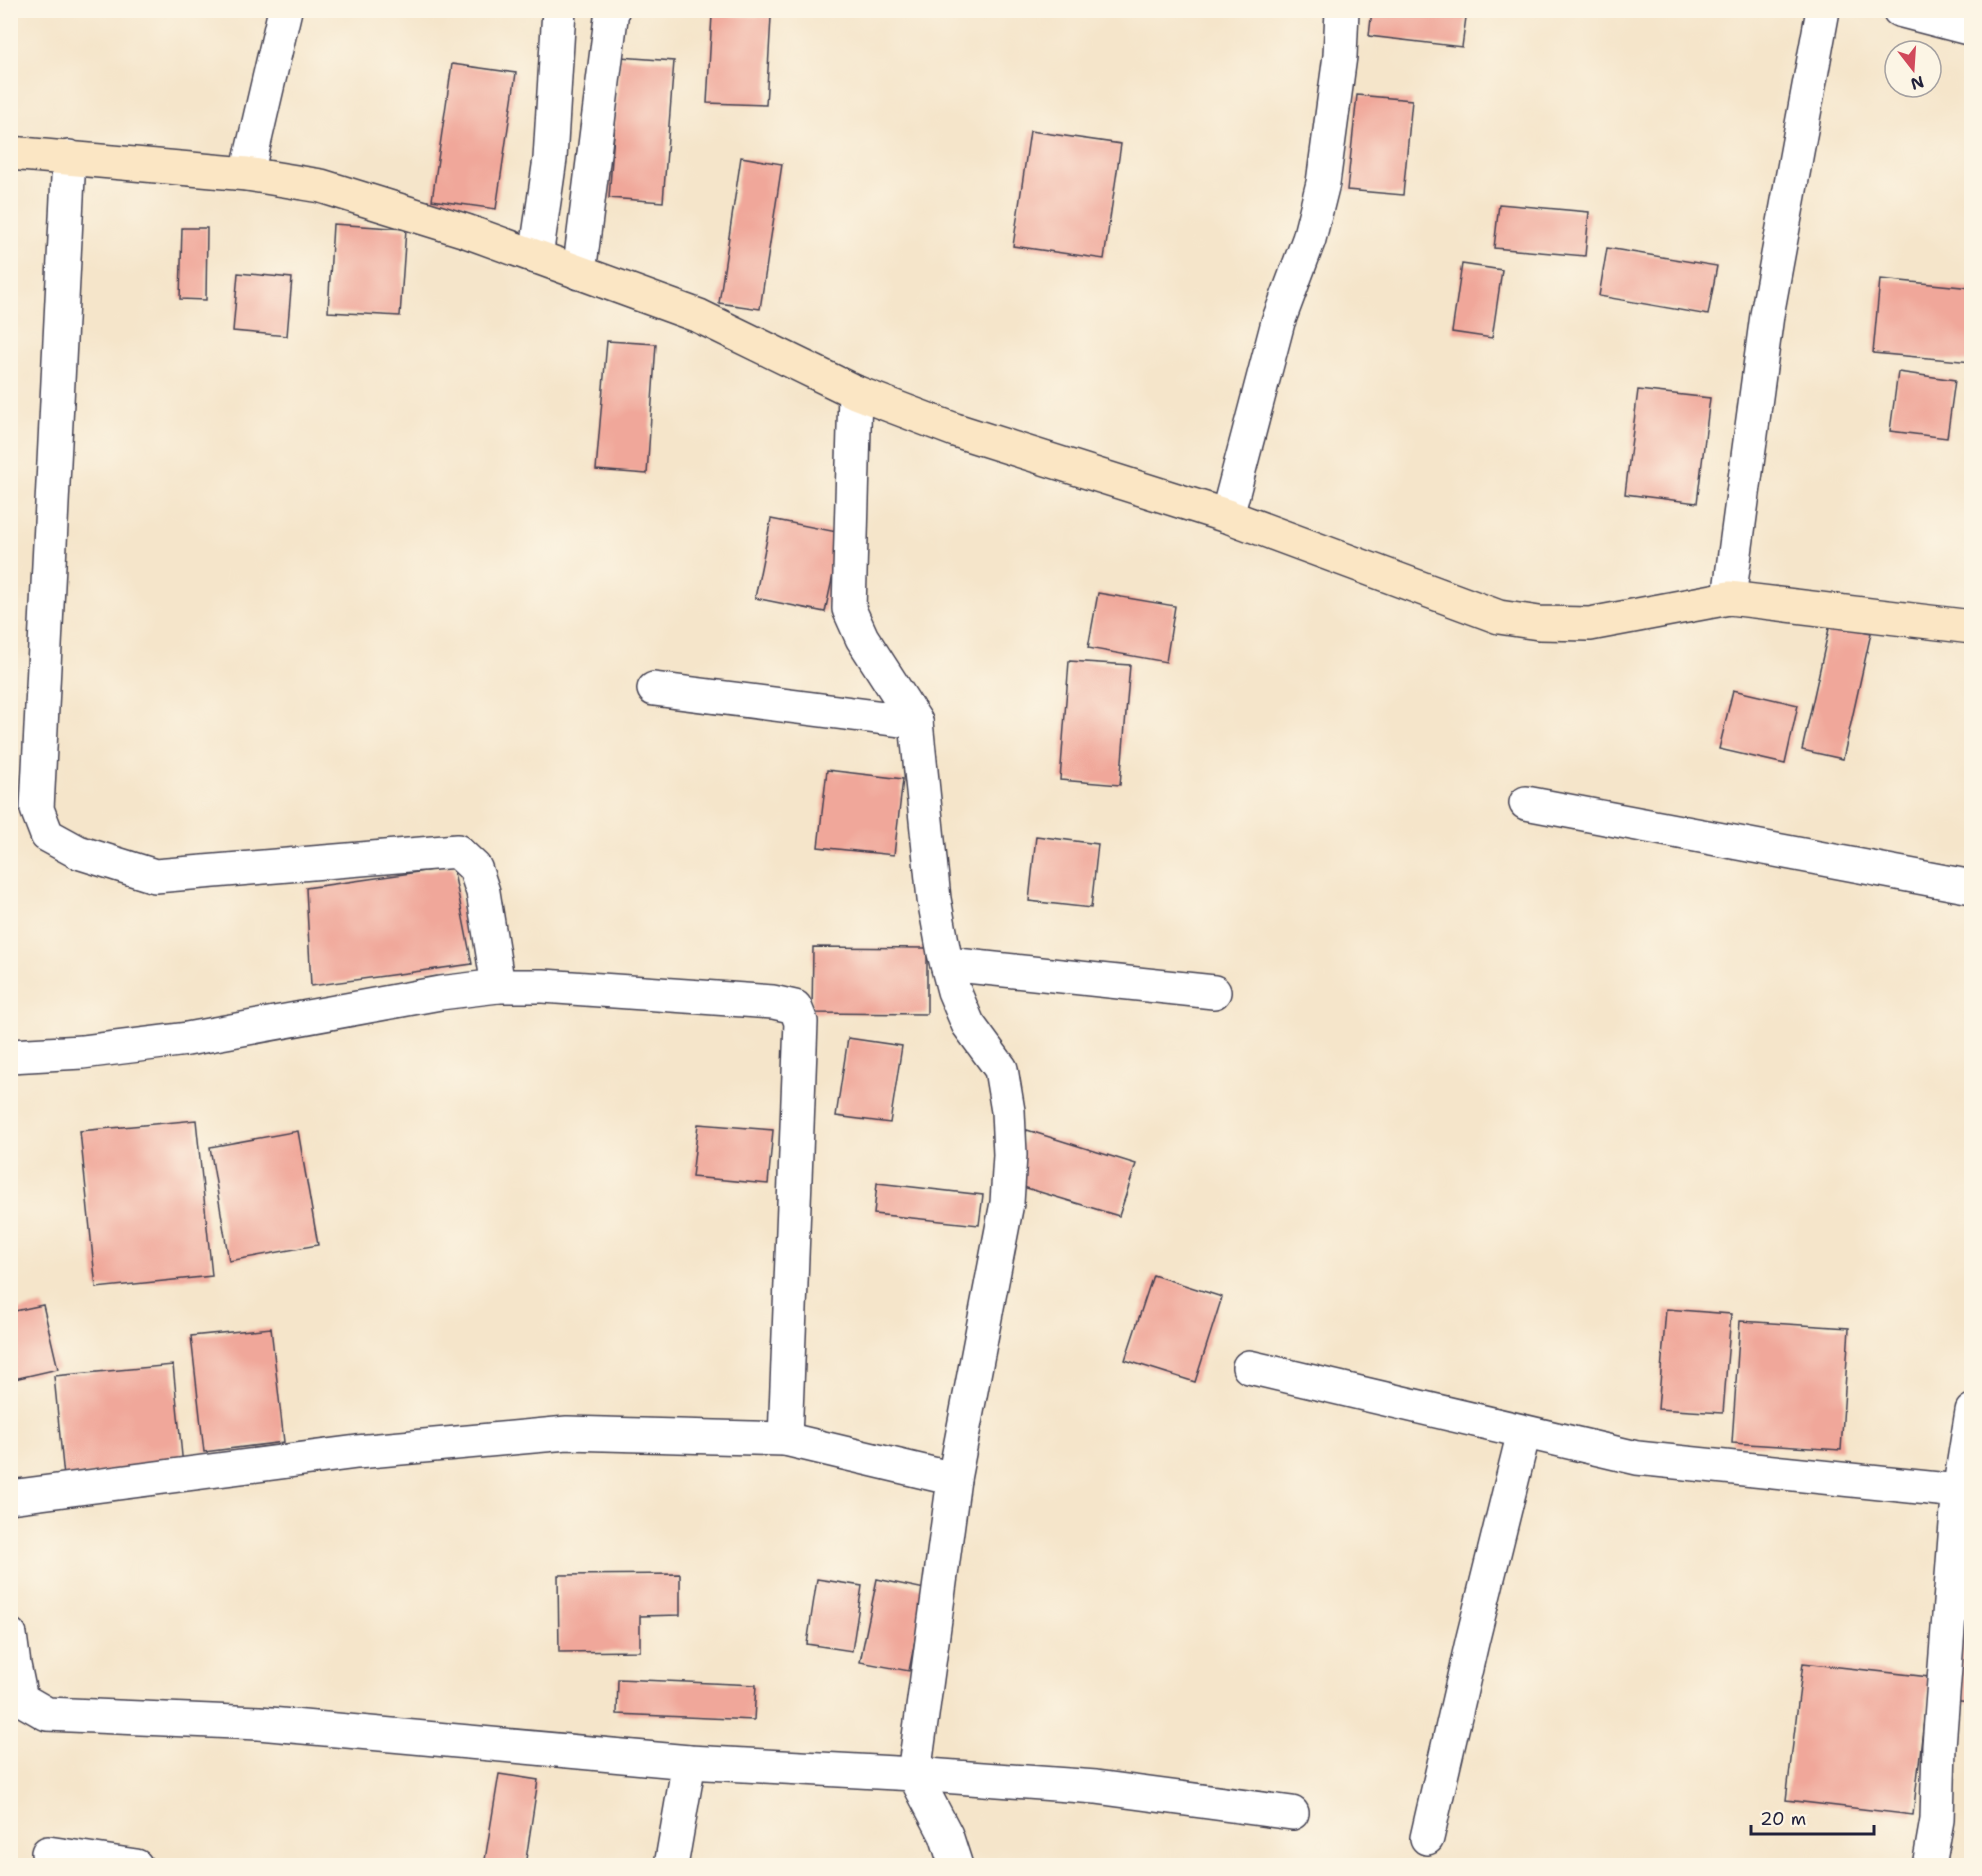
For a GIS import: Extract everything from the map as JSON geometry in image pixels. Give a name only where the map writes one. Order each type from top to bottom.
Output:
[{"type":"street","points":[[247,174],[285,10]]},
{"type":"street","points":[[536,257],[550,159],[559,10]]},
{"type":"street","points":[[579,273],[612,10]]},
{"type":"street","points":[[1227,516],[1278,322],[1309,239],[1323,183],[1340,56],[1341,10]]},
{"type":"street","points":[[1729,598],[1767,315],[1823,10]]},
{"type":"street","points":[[1899,10],[1971,29]]},
{"type":"street","points":[[10,153],[247,174],[321,186],[466,231],[699,316],[855,392],[955,430],[1227,516],[1499,617],[1539,623],[1590,624],[1729,598],[1971,627]]},
{"type":"street","points":[[69,157],[37,808],[47,835],[78,852],[155,876],[457,851],[475,868],[483,892],[498,986]]},
{"type":"street","points":[[855,392],[849,609],[862,638],[916,722],[933,889],[947,964],[954,991],[968,1024],[1001,1069],[1008,1111],[1010,1155],[1007,1203],[954,1479],[914,1774],[946,1835],[956,1866]]},
{"type":"street","points":[[654,689],[916,722]]},
{"type":"street","points":[[1526,803],[1971,887]]},
{"type":"street","points":[[947,964],[1214,992]]},
{"type":"street","points":[[10,1056],[81,1052],[187,1039],[440,993],[498,986],[543,986],[774,1002],[795,1007],[801,1022],[785,1439]]},
{"type":"street","points":[[1249,1367],[1636,1458],[1958,1491]]},
{"type":"street","points":[[1929,1866],[1937,1821],[1939,1746],[1958,1491],[1971,1412]]},
{"type":"street","points":[[10,1497],[357,1452],[567,1432],[785,1439],[954,1479]]},
{"type":"street","points":[[1427,1838],[1524,1432]]},
{"type":"street","points":[[10,1635],[21,1699],[47,1714],[259,1723],[689,1762],[914,1774],[1096,1787],[1292,1813]]},
{"type":"street","points":[[671,1866],[689,1762]]},
{"type":"street","points":[[48,1853],[136,1866]]},
{"type":"building","points":[[1372,10],[1467,10],[1462,47],[1369,36]]},
{"type":"building","points":[[712,15],[771,17],[766,105],[707,103]]},
{"type":"building","points":[[620,57],[674,61],[663,202],[609,198]]},
{"type":"building","points":[[452,64],[516,73],[496,209],[432,200]]},
{"type":"building","points":[[1357,95],[1412,100],[1403,195],[1347,190]]},
{"type":"building","points":[[1030,131],[1121,144],[1104,259],[1013,246]]},
{"type":"building","points":[[741,157],[782,164],[760,309],[719,303]]},
{"type":"building","points":[[1499,204],[1589,212],[1585,256],[1494,248]]},
{"type":"building","points":[[333,224],[406,229],[400,316],[328,312]]},
{"type":"building","points":[[182,228],[207,228],[206,300],[180,299]]},
{"type":"building","points":[[1607,248],[1717,266],[1708,315],[1599,296]]},
{"type":"building","points":[[1462,264],[1502,270],[1492,338],[1452,332]]},
{"type":"building","points":[[238,273],[292,278],[287,336],[233,331]]},
{"type":"building","points":[[1880,279],[1972,288],[1972,362],[1873,353]]},
{"type":"building","points":[[607,341],[656,344],[647,474],[596,470]]},
{"type":"building","points":[[1898,372],[1955,380],[1947,438],[1890,431]]},
{"type":"building","points":[[1638,390],[1710,398],[1697,503],[1625,494]]},
{"type":"building","points":[[771,519],[842,533],[825,612],[755,598]]},
{"type":"building","points":[[1098,593],[1175,606],[1166,662],[1088,648]]},
{"type":"building","points":[[1830,624],[1871,633],[1843,759],[1802,750]]},
{"type":"building","points":[[1069,661],[1130,665],[1120,785],[1060,780]]},
{"type":"building","points":[[1733,690],[1798,705],[1785,764],[1719,749]]},
{"type":"building","points":[[827,770],[903,779],[894,855],[818,847]]},
{"type":"building","points":[[1036,836],[1098,844],[1091,908],[1029,901]]},
{"type":"building","points":[[453,867],[472,964],[311,986],[306,888]]},
{"type":"building","points":[[813,947],[927,948],[927,1014],[812,1013]]},
{"type":"building","points":[[848,1038],[902,1046],[890,1123],[836,1116]]},
{"type":"building","points":[[196,1120],[212,1276],[96,1288],[80,1131]]},
{"type":"building","points":[[698,1124],[773,1130],[768,1184],[692,1177]]},
{"type":"building","points":[[1027,1130],[1136,1164],[1119,1216],[1010,1183]]},
{"type":"building","points":[[298,1131],[318,1245],[229,1261],[210,1147]]},
{"type":"building","points":[[877,1183],[983,1195],[979,1225],[874,1214]]},
{"type":"building","points":[[1153,1275],[1222,1297],[1195,1382],[1125,1360]]},
{"type":"building","points":[[43,1305],[58,1369],[10,1380],[10,1312]]},
{"type":"building","points":[[1666,1309],[1731,1314],[1723,1413],[1658,1409]]},
{"type":"building","points":[[1740,1321],[1849,1328],[1841,1450],[1732,1443]]},
{"type":"building","points":[[271,1328],[284,1442],[204,1452],[191,1336]]},
{"type":"building","points":[[173,1365],[183,1466],[64,1477],[54,1376]]},
{"type":"building","points":[[680,1574],[680,1615],[640,1616],[640,1651],[559,1652],[558,1575]]},
{"type":"building","points":[[817,1579],[862,1586],[852,1651],[807,1644]]},
{"type":"building","points":[[877,1579],[925,1589],[909,1671],[860,1662]]},
{"type":"building","points":[[1959,1604],[1972,1605],[1972,1703],[1949,1701]]},
{"type":"building","points":[[1803,1663],[1929,1677],[1913,1815],[1786,1800]]},
{"type":"building","points":[[618,1679],[756,1685],[754,1720],[617,1714]]},
{"type":"building","points":[[499,1774],[538,1780],[525,1866],[484,1866]]}]
